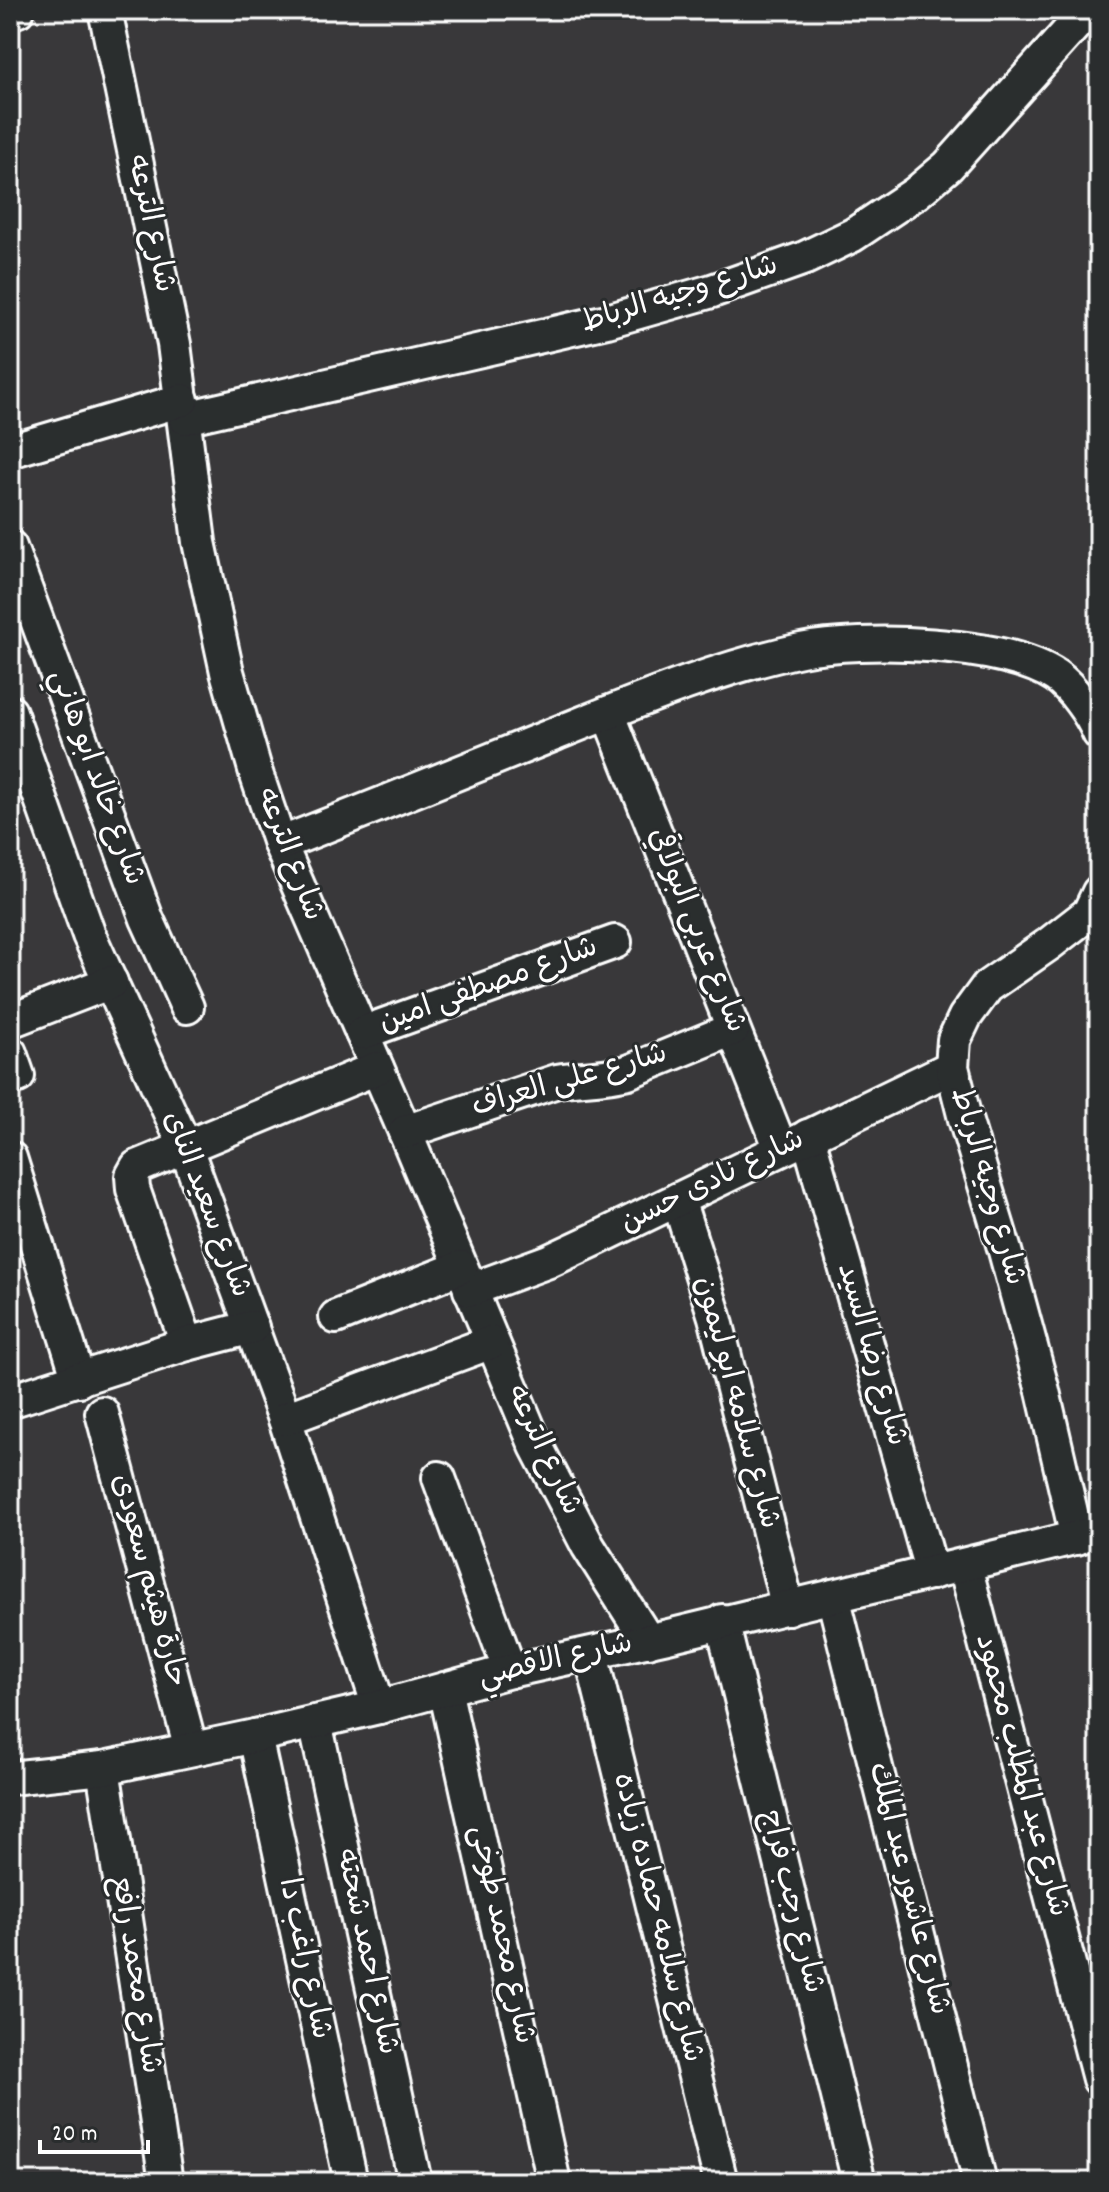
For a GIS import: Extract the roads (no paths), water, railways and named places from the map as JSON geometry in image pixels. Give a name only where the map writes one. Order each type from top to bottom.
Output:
[{"type":"street","points":[[10,13],[18,10]]},
{"type":"street","name":"شارع الترعه","points":[[105,10],[174,344],[199,542],[227,672],[256,773],[280,844],[536,1446],[588,1546],[648,1641]]},
{"type":"street","name":"شارع وجيه الرباط","points":[[10,451],[183,409],[607,321],[712,291],[805,258],[853,235],[916,193],[948,166],[1088,10]]},
{"type":"street","name":"شارع خالد ابو هاني","points":[[10,547],[147,919],[187,1007]]},
{"type":"street","points":[[280,844],[608,713],[742,665],[804,650],[871,645],[964,647],[1014,657],[1057,676],[1093,717],[1099,733]]},
{"type":"street","name":"شارع سعيد الناى","points":[[10,712],[89,935],[186,1148],[285,1419],[379,1707]]},
{"type":"street","name":"شارع عربى البولاقي","points":[[608,713],[733,1029],[794,1143]]},
{"type":"street","name":"شارع وجيه الرباط","points":[[1088,1535],[1043,1391],[952,1067],[954,1040],[965,1017],[987,987],[1089,913],[1099,892]]},
{"type":"street","name":"شارع مصطفى امين","points":[[362,1033],[615,942]]},
{"type":"street","points":[[10,1021],[111,982]]},
{"type":"street","name":"شارع على العراف","points":[[405,1132],[557,1081],[611,1077],[628,1072],[733,1029]]},
{"type":"street","name":"شارع نادى حسن","points":[[336,1317],[465,1279],[549,1261],[952,1067]]},
{"type":"street","points":[[187,1344],[133,1189],[132,1176],[137,1167],[377,1068]]},
{"type":"street","name":"شارع رضا السيد","points":[[794,1143],[932,1573]]},
{"type":"street","points":[[10,1158],[79,1380]]},
{"type":"street","name":"شارع سلامه ابو ليمون","points":[[678,1199],[715,1317],[788,1608]]},
{"type":"street","points":[[10,1401],[187,1344],[252,1327]]},
{"type":"street","points":[[285,1419],[492,1342]]},
{"type":"street","name":"حارة هيثم سعودى","points":[[102,1413],[191,1749]]},
{"type":"street","points":[[439,1478],[510,1671]]},
{"type":"street","name":"شارع الاقصي","points":[[11,1772],[103,1768],[255,1736],[379,1707],[510,1671],[648,1641],[1088,1535]]},
{"type":"street","name":"شارع عبد المطلب محمود","points":[[965,1566],[1099,2079]]},
{"type":"street","name":"شارع عاشور عبد الملك","points":[[833,1596],[980,2182]]},
{"type":"street","name":"شارع رجب فراج","points":[[722,1621],[859,2182]]},
{"type":"street","name":"شارع سلامه حماده زياده","points":[[591,1654],[721,2182]]},
{"type":"street","name":"شارع محمد طوخى","points":[[445,1689],[554,2182]]},
{"type":"street","name":"شارع احمد شحته","points":[[315,1722],[415,2182]]},
{"type":"street","name":"شارع راغب دا","points":[[255,1736],[351,2182]]},
{"type":"street","name":"شارع محمد رافع","points":[[103,1768],[166,2182]]}]
